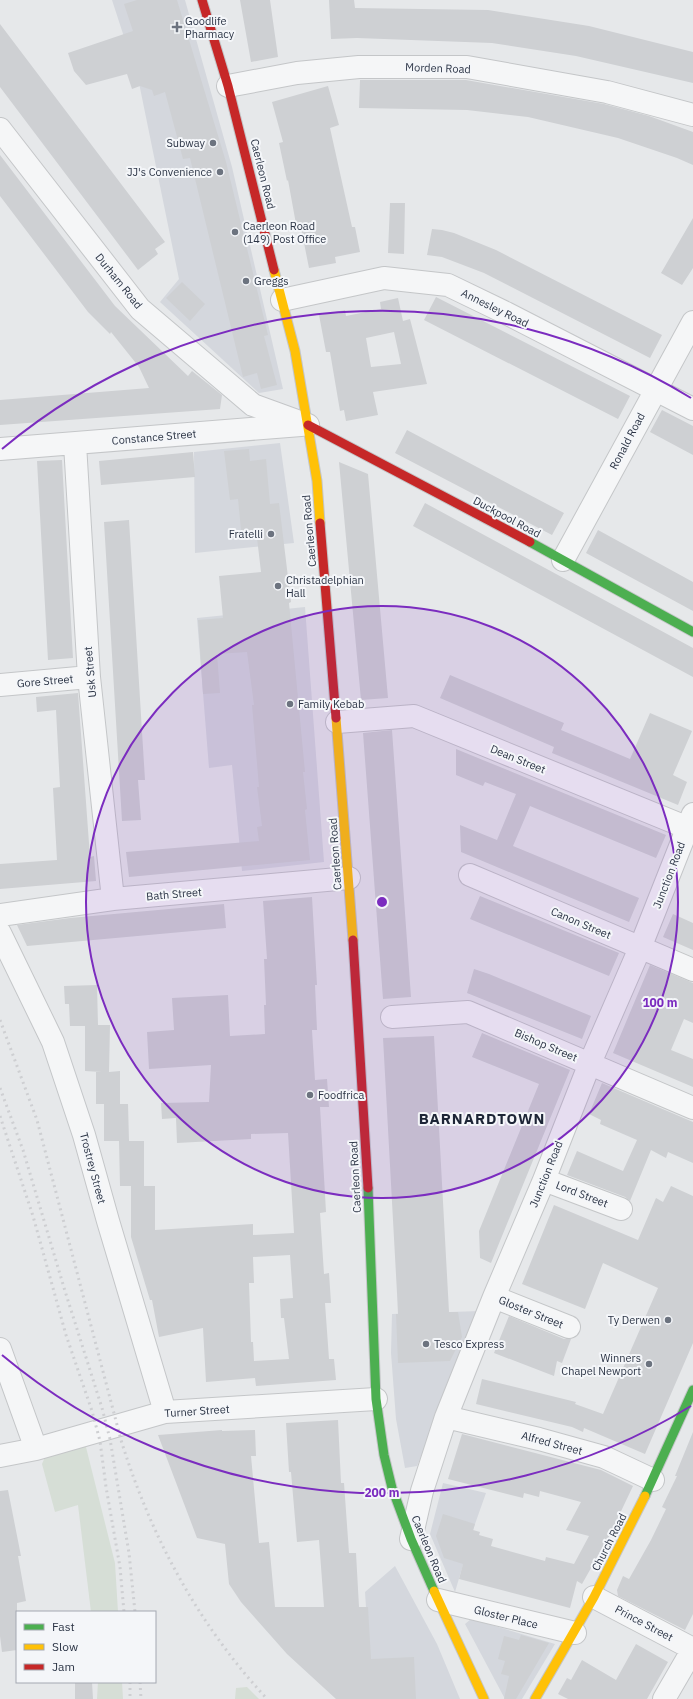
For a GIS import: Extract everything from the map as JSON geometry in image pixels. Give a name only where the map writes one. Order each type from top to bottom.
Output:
[{"type":"main road","name":"Caerleon Road","points":[[202,0],[228,86],[295,351],[317,481],[349,878],[369,1198],[376,1399],[385,1461],[392,1488],[411,1539],[484,1699]]},
{"type":"main road","name":"Duckpool Road","points":[[308,425],[563,560],[693,632]]},
{"type":"main road","name":"Church Road","points":[[535,1699],[575,1633],[594,1597],[653,1480],[693,1390]]},
{"type":"street","name":"Morden Road","points":[[228,86],[297,73],[359,67],[467,68],[607,92],[693,115]]},
{"type":"street","name":"Durham Road","points":[[0,129],[140,309],[253,405],[308,425]]},
{"type":"street","name":"Annesley Road","points":[[282,300],[384,278],[448,285],[506,313],[693,409]]},
{"type":"street","name":"Ronald Road","points":[[563,560],[693,322]]},
{"type":"street","name":"Constance Street","points":[[0,449],[308,425]]},
{"type":"street","name":"Usk Street","points":[[75,444],[89,677],[113,900]]},
{"type":"street","name":"Gore Street","points":[[0,685],[89,677]]},
{"type":"street","name":"Dean Street","points":[[337,722],[414,716],[691,824]]},
{"type":"street","name":"Junction Road","points":[[411,1539],[422,1491],[446,1417],[494,1297],[544,1180],[590,1063],[640,948],[691,824]]},
{"type":"street","name":"Canon Street","points":[[470,875],[693,970]]},
{"type":"street","name":"Bath Street","points":[[0,915],[113,900],[349,878]]},
{"type":"street","name":"Trostrey Street","points":[[0,933],[55,1049],[84,1135],[165,1412]]},
{"type":"street","name":"Bishop Street","points":[[392,1017],[468,1012],[693,1108]]},
{"type":"street","name":"Lord Street","points":[[544,1180],[621,1209]]},
{"type":"street","name":"Gloster Street","points":[[494,1297],[569,1327]]},
{"type":"street","points":[[0,1349],[36,1449]]},
{"type":"street","name":"Turner Street","points":[[0,1456],[36,1449],[165,1412],[376,1399]]},
{"type":"street","name":"Alfred Street","points":[[446,1417],[539,1439],[604,1457],[653,1480]]},
{"type":"street","name":"Prince Street","points":[[594,1597],[693,1649]]},
{"type":"street","name":"Gloster Place","points":[[438,1600],[575,1633]]},
{"type":"street","points":[[664,1699],[693,1649]]},
{"type":"shaded area","points":[[112,0],[185,0],[232,167],[283,389],[259,393],[160,302],[179,279],[139,83]]},
{"type":"shaded area","points":[[280,443],[294,543],[195,553],[194,452]]},
{"type":"shaded area","points":[[305,607],[324,862],[242,871],[232,765],[209,768],[197,618]]},
{"type":"shaded area","points":[[480,1311],[417,1466],[405,1468],[396,1419],[391,1353],[392,1314]]},
{"type":"shaded area","points":[[85,1443],[115,1563],[118,1611],[91,1611],[78,1505],[55,1512],[42,1464],[45,1457]]},
{"type":"shaded area","points":[[443,1483],[486,1493],[475,1524],[455,1592],[430,1534]]},
{"type":"shaded area","points":[[395,1566],[437,1644],[460,1699],[372,1699],[365,1592]]},
{"type":"shaded area","points":[[471,1619],[555,1644],[522,1699],[505,1699],[465,1624]]},
{"type":"shaded area","points":[[98,1683],[122,1683],[123,1699],[97,1699]]},
{"type":"shaded area","points":[[247,1687],[259,1699],[235,1699],[236,1688]]},
{"type":"building","points":[[137,0],[177,0],[226,162],[268,335],[264,336],[277,385],[261,389],[257,373],[243,377],[190,158],[183,159],[165,92],[154,96],[152,90],[140,86],[132,89],[127,74],[86,85],[74,71],[68,53],[133,31],[124,4]]},
{"type":"building","points":[[240,0],[270,0],[278,57],[251,62]]},
{"type":"building","points":[[329,0],[354,0],[355,8],[488,10],[589,26],[693,52],[693,83],[576,56],[492,43],[357,38],[331,39]]},
{"type":"building","points":[[0,24],[165,242],[155,249],[158,254],[138,270],[0,87]]},
{"type":"building","points":[[360,80],[466,80],[604,104],[649,116],[693,132],[693,165],[618,138],[528,117],[467,110],[359,108]]},
{"type":"building","points":[[328,86],[339,125],[330,128],[352,227],[355,227],[360,252],[335,257],[336,263],[309,268],[300,223],[296,224],[288,180],[287,181],[279,143],[283,142],[272,102]]},
{"type":"building","points":[[0,155],[115,306],[188,376],[192,371],[222,395],[220,409],[0,425],[0,400],[149,388],[139,367],[111,332],[110,334],[88,312],[0,196]]},
{"type":"building","points":[[390,203],[405,203],[404,254],[388,253]]},
{"type":"building","points":[[693,218],[693,268],[682,285],[661,273]]},
{"type":"building","points":[[432,229],[454,233],[496,250],[662,335],[650,358],[484,273],[442,257],[427,255]]},
{"type":"building","points":[[182,282],[205,304],[190,321],[166,298]]},
{"type":"building","points":[[436,297],[630,396],[618,419],[424,320]]},
{"type":"building","points":[[398,298],[403,321],[410,319],[427,384],[373,392],[378,415],[346,421],[344,410],[340,411],[330,352],[326,352],[319,315],[345,310],[346,316],[381,309],[380,302]],"holes":[[[394,332],[401,364],[371,367],[366,338]]]},
{"type":"building","points":[[662,410],[693,426],[693,455],[650,432]]},
{"type":"building","points":[[407,430],[564,513],[552,535],[395,453]]},
{"type":"building","points":[[249,449],[250,461],[266,459],[270,504],[279,503],[291,602],[289,603],[305,772],[303,772],[307,809],[305,810],[310,860],[129,877],[126,852],[259,841],[257,827],[262,826],[257,787],[259,787],[252,705],[254,705],[247,652],[217,654],[220,693],[203,694],[198,620],[223,618],[219,576],[261,572],[257,538],[242,540],[238,499],[230,500],[224,451]]},
{"type":"building","points":[[193,452],[195,477],[101,485],[99,461]]},
{"type":"building","points":[[62,460],[73,658],[48,660],[37,461]]},
{"type":"building","points":[[339,462],[368,474],[388,698],[361,700]]},
{"type":"building","points":[[425,503],[693,648],[693,677],[413,526]]},
{"type":"building","points":[[129,520],[145,780],[138,780],[141,820],[122,821],[104,522]]},
{"type":"building","points":[[598,530],[693,582],[693,611],[586,553]]},
{"type":"building","points":[[450,675],[564,723],[561,730],[630,759],[650,713],[692,731],[673,775],[687,782],[678,805],[552,753],[554,747],[440,698]]},
{"type":"building","points":[[78,693],[90,857],[94,856],[96,881],[0,889],[0,864],[57,860],[53,788],[60,787],[56,710],[37,712],[36,697]]},
{"type":"building","points":[[392,730],[411,997],[383,999],[363,733]]},
{"type":"building","points":[[456,749],[666,835],[656,858],[530,806],[513,846],[639,898],[629,922],[461,852],[460,825],[497,840],[516,794],[485,782],[483,786],[456,775]]},
{"type":"building","points":[[480,896],[619,953],[609,976],[470,919]]},
{"type":"building","points":[[312,897],[317,985],[315,985],[317,1030],[312,1030],[315,1080],[327,1079],[329,1107],[320,1107],[326,1212],[320,1213],[324,1274],[329,1273],[331,1303],[325,1303],[329,1359],[334,1359],[336,1380],[256,1386],[255,1378],[206,1382],[203,1328],[159,1337],[152,1300],[150,1300],[131,1237],[131,1186],[120,1186],[119,1141],[104,1141],[104,1104],[96,1104],[96,1072],[102,1072],[85,1071],[85,1026],[70,1026],[69,1004],[65,1004],[64,986],[97,985],[98,1025],[110,1025],[109,1072],[120,1071],[120,1104],[128,1104],[129,1141],[144,1141],[144,1186],[155,1186],[155,1230],[253,1224],[253,1235],[294,1233],[288,1133],[251,1134],[251,1139],[177,1143],[176,1118],[162,1119],[161,1103],[209,1102],[211,1065],[149,1069],[147,1032],[174,1030],[172,998],[228,995],[230,1036],[265,1034],[264,1005],[266,1005],[264,959],[267,959],[263,901]],"holes":[[[290,1255],[293,1298],[280,1299],[281,1318],[284,1318],[289,1359],[254,1361],[253,1342],[251,1342],[249,1283],[254,1283],[253,1257]]]},
{"type":"building","points":[[224,904],[226,928],[27,946],[17,925],[70,918]]},
{"type":"building","points":[[673,914],[693,923],[693,950],[663,937]]},
{"type":"building","points":[[650,965],[693,983],[693,1023],[684,1019],[671,1050],[693,1059],[693,1087],[613,1053]]},
{"type":"building","points":[[474,969],[591,1016],[582,1039],[467,993]]},
{"type":"building","points":[[482,1033],[570,1070],[491,1263],[480,1258],[479,1231],[539,1084],[472,1057]]},
{"type":"building","points":[[434,1036],[449,1312],[458,1312],[462,1337],[450,1361],[398,1363],[396,1314],[398,1314],[383,1038]]},
{"type":"building","points":[[602,1083],[693,1122],[693,1163],[668,1152],[666,1158],[651,1150],[630,1201],[625,1197],[567,1175],[577,1151],[623,1171],[637,1140],[600,1124],[601,1120],[589,1114]]},
{"type":"building","points":[[671,1186],[693,1196],[693,1343],[645,1454],[584,1428],[583,1432],[572,1427],[476,1404],[482,1379],[576,1402],[575,1404],[603,1414],[658,1288],[603,1263],[585,1309],[522,1284],[554,1205],[638,1240],[656,1198],[663,1202]]},
{"type":"building","points":[[509,1316],[564,1339],[571,1339],[562,1363],[557,1361],[554,1376],[494,1353]]},
{"type":"building","points":[[338,1420],[341,1483],[344,1483],[349,1553],[356,1553],[359,1607],[368,1607],[371,1659],[414,1657],[416,1699],[336,1699],[287,1654],[241,1602],[229,1584],[225,1544],[197,1538],[158,1435],[222,1430],[255,1430],[256,1456],[251,1456],[259,1543],[269,1542],[275,1607],[324,1607],[319,1540],[297,1542],[291,1472],[289,1472],[286,1423]]},
{"type":"building","points":[[693,1432],[693,1614],[685,1630],[618,1596],[617,1590],[623,1576],[629,1579],[651,1540],[666,1509],[662,1507],[677,1476],[675,1476]]},
{"type":"building","points":[[462,1434],[601,1470],[633,1486],[605,1545],[582,1584],[577,1581],[570,1608],[459,1579],[463,1564],[444,1558],[436,1536],[443,1514],[475,1524],[473,1530],[480,1532],[479,1535],[493,1539],[491,1546],[545,1561],[546,1557],[574,1564],[589,1536],[566,1530],[581,1502],[540,1491],[539,1497],[524,1493],[523,1498],[448,1479]]},
{"type":"building","points":[[8,1490],[21,1556],[18,1556],[26,1601],[17,1603],[16,1650],[2,1652],[0,1636],[0,1491]]},
{"type":"building","points":[[521,1635],[549,1643],[516,1699],[504,1699],[509,1676],[501,1674],[505,1661],[498,1659],[504,1636],[519,1640]]},
{"type":"building","points":[[636,1644],[668,1662],[647,1699],[568,1699],[558,1694],[567,1678],[571,1680],[582,1660],[616,1680]]},
{"type":"building","points":[[75,1683],[92,1683],[93,1699],[75,1699]]},
{"type":"railway","points":[[0,1020],[37,1120],[121,1440],[133,1476],[162,1545],[198,1610],[219,1641],[267,1699]]},
{"type":"railway","points":[[0,1088],[23,1150],[102,1408],[110,1439],[129,1553],[135,1611]]},
{"type":"railway","points":[[0,1116],[33,1216],[66,1335],[92,1411],[100,1441],[106,1487],[120,1567],[124,1611]]},
{"type":"railway","points":[[130,1683],[130,1699]]},
{"type":"railway","points":[[140,1683],[141,1699]]},
{"type":"traffic: fast","points":[[530,542],[693,632]]},
{"type":"traffic: fast","points":[[368,1188],[376,1399],[384,1455],[392,1488],[411,1539],[434,1591]]},
{"type":"traffic: fast","points":[[645,1496],[693,1390]]},
{"type":"traffic: slow","points":[[274,270],[295,351],[317,481],[320,523]]},
{"type":"traffic: slow","points":[[336,718],[353,940]]},
{"type":"traffic: slow","points":[[535,1699],[594,1597],[645,1496]]},
{"type":"traffic: slow","points":[[434,1591],[484,1699]]},
{"type":"traffic: jam","points":[[202,0],[228,86],[274,270]]},
{"type":"traffic: jam","points":[[308,425],[530,542]]},
{"type":"traffic: jam","points":[[320,523],[336,718]]},
{"type":"traffic: jam","points":[[353,940],[368,1188]]},
{"type":"place","name":"Goodlife Pharmacy","points":[[177,27]]},
{"type":"place","name":"Subway","points":[[213,143]]},
{"type":"place","name":"JJ's Convenience","points":[[220,172]]},
{"type":"place","name":"Caerleon Road (149) Post Office","points":[[235,232]]},
{"type":"place","name":"Greggs","points":[[246,281]]},
{"type":"place","name":"Fratelli","points":[[271,534]]},
{"type":"place","name":"Christadelphian Hall","points":[[278,586]]},
{"type":"place","name":"Family Kebab","points":[[290,704]]},
{"type":"place","name":"Foodfrica","points":[[310,1095]]},
{"type":"place","name":"Ty Derwen","points":[[668,1320]]},
{"type":"place","name":"Tesco Express","points":[[426,1344]]},
{"type":"place","name":"Winners Chapel Newport","points":[[649,1364]]},
{"type":"district","name":"BARNARDTOWN","points":[[482,1119]]}]
